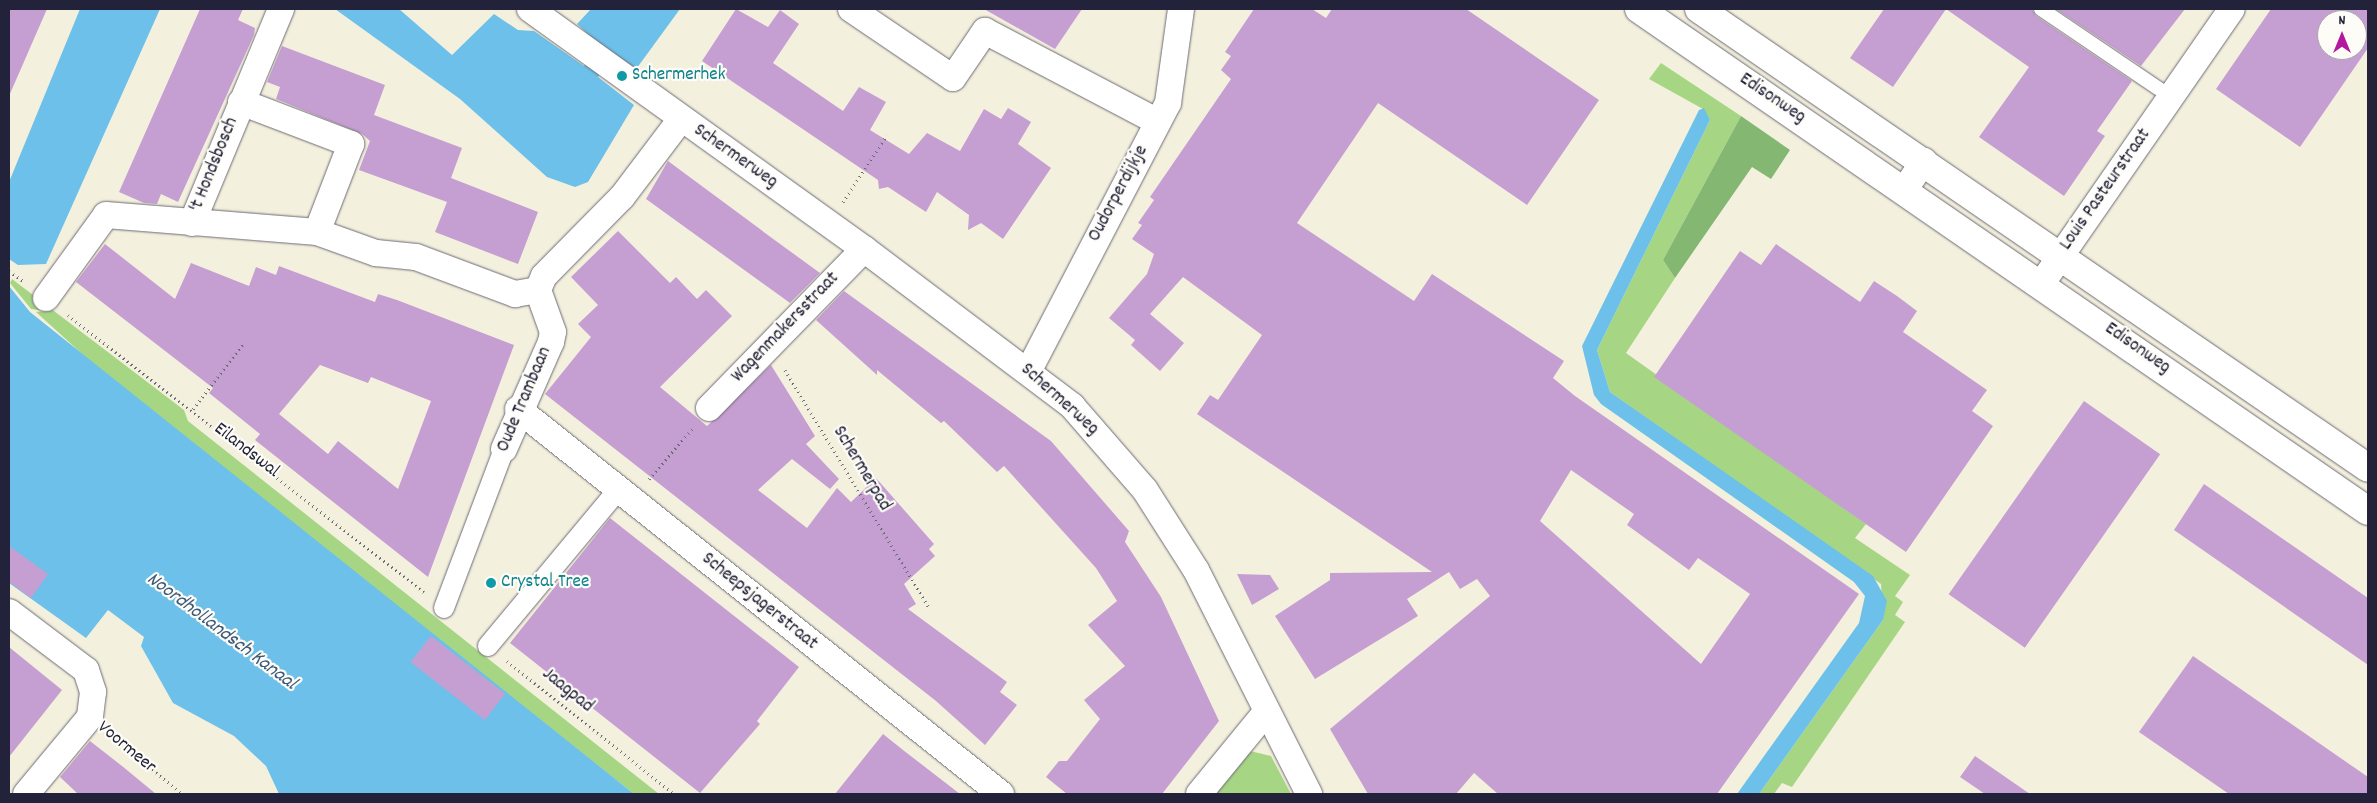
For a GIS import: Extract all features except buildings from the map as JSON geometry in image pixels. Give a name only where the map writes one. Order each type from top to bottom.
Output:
[{"type":"street","name":"'t Hondsbosch","points":[[281,9],[192,222],[316,232],[376,253],[416,257],[515,294],[538,290]]},
{"type":"street","name":"Schermerweg","points":[[530,9],[864,248],[1029,370],[1072,406],[1145,490],[1196,570],[1309,794]]},
{"type":"street","points":[[852,9],[952,78],[985,31],[1158,122]]},
{"type":"street","name":"Oudorperdijkje","points":[[1029,370],[1174,88],[1181,9]]},
{"type":"street","name":"Edisonweg","points":[[1639,9],[2042,283],[2368,510]]},
{"type":"street","name":"Edisonweg","points":[[1699,9],[2062,254],[2368,468]]},
{"type":"street","name":"Louis Pasteurstraat","points":[[2042,283],[2232,9]]},
{"type":"street","name":"'t Hondsbosch","points":[[241,102],[351,144],[316,232]]},
{"type":"street","points":[[538,290],[544,276],[622,197],[682,119]]},
{"type":"street","points":[[1905,189],[1924,161]]},
{"type":"street","points":[[46,298],[106,215],[192,222]]},
{"type":"street","name":"Wagenmakersstraat","points":[[709,408],[864,248]]},
{"type":"street","name":"Oude Trambaan","points":[[444,608],[518,410],[553,332],[538,290]]},
{"type":"street","name":"Scheepsjagerstraat","points":[[518,410],[1001,794]]},
{"type":"street","points":[[488,646],[626,494]]},
{"type":"street","name":"Voormeer","points":[[9,612],[86,670],[93,692],[90,717]]},
{"type":"street","points":[[1199,794],[1266,712]]},
{"type":"street","points":[[26,794],[90,717]]},
{"type":"lane","points":[[2041,9],[2171,97]]},
{"type":"path","points":[[829,224],[887,135]]},
{"type":"path","name":"Eilandswal","points":[[9,271],[193,409],[444,608]]},
{"type":"path","points":[[193,409],[243,344]]},
{"type":"path","name":"Schermerpad","points":[[769,344],[929,608]]},
{"type":"path","points":[[626,494],[709,408]]},
{"type":"path","name":"Jaagpad","points":[[488,646],[674,794]]},
{"type":"path","name":"Voormeer","points":[[90,717],[182,794]]},
{"type":"green space","points":[[1661,63],[1741,116],[1663,260],[1675,278],[1626,353],[1866,524],[1855,538],[1910,575],[1895,596],[1903,602],[1895,615],[1905,622],[1792,787],[1782,783],[1774,794],[1759,794],[1883,620],[1881,584],[1610,392],[1597,350],[1710,120],[1703,109],[1649,79]]},
{"type":"green space","points":[[1741,116],[1790,150],[1771,179],[1752,167],[1675,278],[1663,260]]},
{"type":"green space","points":[[12,279],[184,410],[188,421],[659,794],[634,794],[402,611],[92,363],[36,312],[47,311],[31,309],[10,283]]},
{"type":"green space","points":[[1250,751],[1271,756],[1291,794],[1214,794]]},
{"type":"water","points":[[80,9],[160,9],[46,264],[18,265],[9,259],[9,182]]},
{"type":"water","points":[[335,9],[399,9],[452,55],[494,14],[518,30],[534,31],[584,66],[600,45],[577,24],[591,9],[680,9],[634,72],[614,56],[598,77],[634,105],[588,182],[575,187],[547,177],[460,99]]},
{"type":"water","points":[[1704,108],[1710,120],[1597,350],[1610,392],[1873,576],[1887,601],[1883,620],[1759,794],[1737,794],[1859,623],[1865,596],[1854,582],[1601,404],[1594,395],[1582,346],[1699,110]]},
{"type":"water","name":"Noordhollandsch Kanaal","points":[[9,286],[30,312],[634,794],[279,794],[266,766],[234,736],[173,703],[141,646],[144,637],[108,610],[86,638],[9,583]]},
{"type":"place","name":"Schermerhek","points":[[622,76]]},
{"type":"place","name":"Crystal Tree","points":[[491,583]]}]
